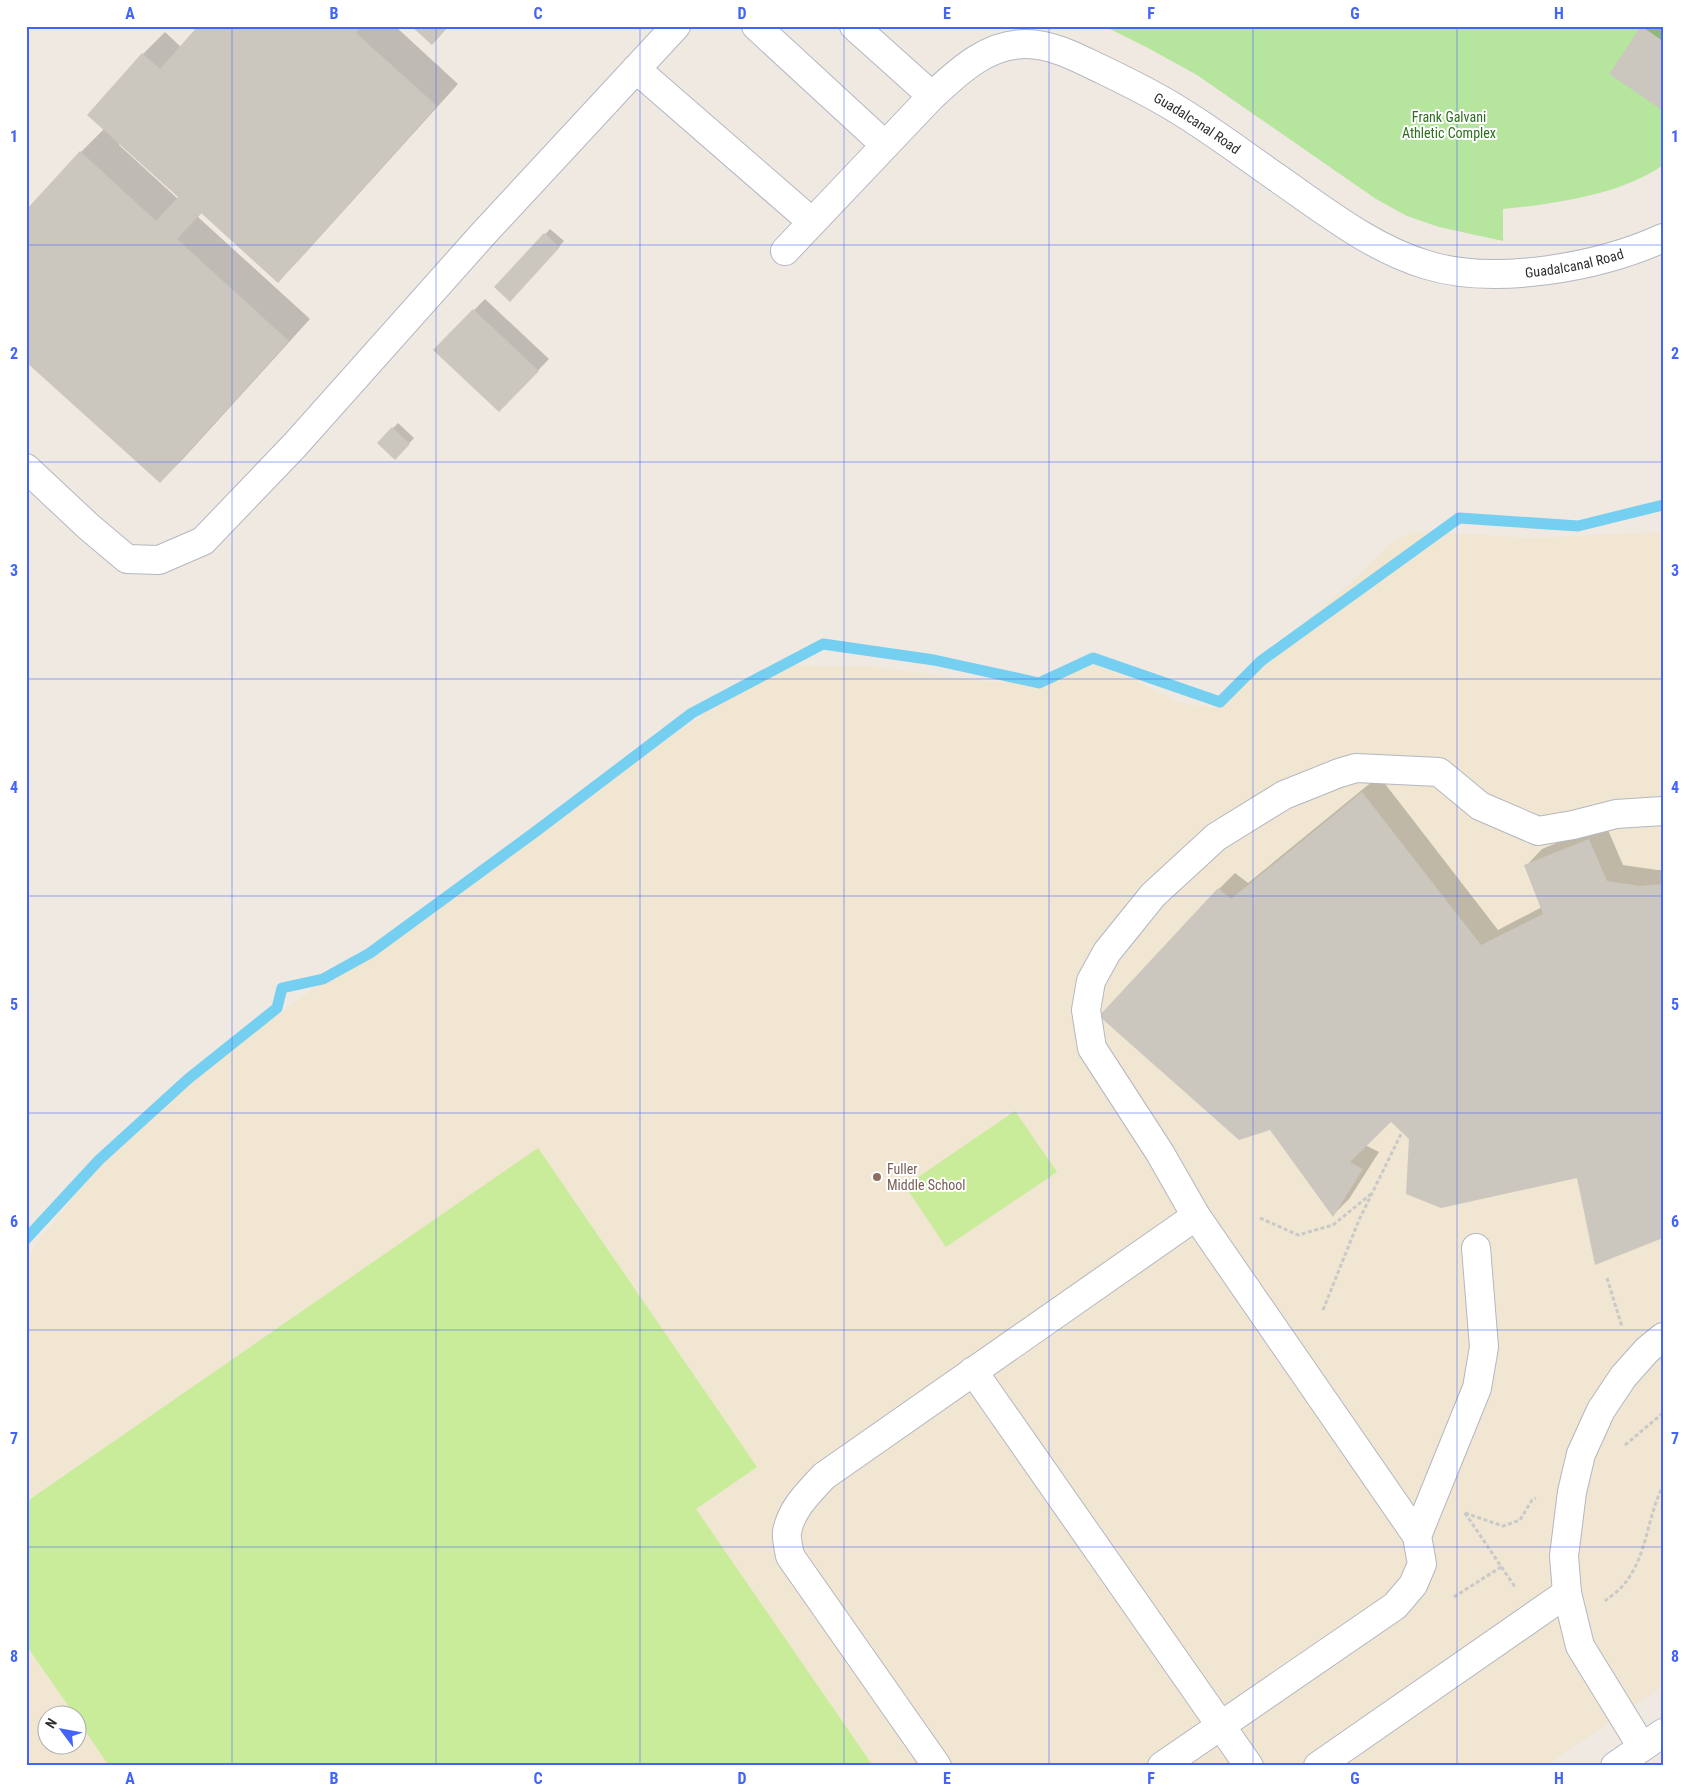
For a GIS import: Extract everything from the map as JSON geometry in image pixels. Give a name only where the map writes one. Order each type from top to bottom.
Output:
[{"type":"street","points":[[26,468],[89,527],[127,559],[159,560],[203,541],[294,445],[484,233],[676,26]]},
{"type":"street","points":[[756,26],[885,145]]},
{"type":"street","points":[[854,26],[932,96]]},
{"type":"street","name":"Guadalcanal Road","points":[[786,252],[885,145],[957,73],[978,58],[1002,48],[1027,44],[1055,49],[1130,83],[1176,109],[1355,232],[1392,252],[1430,266],[1495,274],[1542,271],[1616,256],[1663,238]]},
{"type":"street","points":[[636,69],[812,222]]},
{"type":"street","points":[[1162,1766],[1395,1606],[1413,1585],[1422,1564],[1417,1536],[1196,1216],[1160,1154],[1092,1048],[1086,1010],[1091,981],[1107,952],[1153,895],[1216,837],[1284,795],[1338,773],[1356,768],[1439,772],[1480,806],[1538,831],[1573,826],[1616,814],[1663,812]]},
{"type":"street","points":[[937,1766],[790,1556],[787,1533],[794,1513],[804,1498],[824,1476],[1196,1216]]},
{"type":"street","points":[[1417,1536],[1476,1388],[1484,1347],[1476,1248]]},
{"type":"street","points":[[1615,1766],[1652,1740],[1580,1646],[1567,1593],[1564,1556],[1572,1492],[1581,1454],[1601,1410],[1624,1377],[1647,1350],[1663,1337]]},
{"type":"street","points":[[973,1371],[1248,1766]]},
{"type":"street","points":[[1318,1766],[1567,1593]]},
{"type":"path","points":[[1323,1310],[1359,1220],[1402,1132]]},
{"type":"path","points":[[1260,1218],[1298,1235],[1333,1225],[1372,1193]]},
{"type":"path","points":[[1606,1278],[1624,1335]]},
{"type":"path","points":[[1623,1447],[1663,1413]]},
{"type":"path","points":[[1601,1605],[1625,1583],[1642,1554],[1656,1500],[1663,1486]]},
{"type":"path","points":[[1519,1593],[1465,1513],[1503,1526],[1520,1520],[1532,1500],[1538,1497]]},
{"type":"path","points":[[1454,1597],[1501,1567]]},
{"type":"shaded area","name":"Fuller Middle School","points":[[1413,532],[1534,538],[1663,532],[1663,1686],[1545,1766],[26,1766],[26,1260],[42,1236],[140,1117],[299,999],[770,668],[792,665],[876,667],[989,682],[1039,683],[1096,665],[1140,683],[1178,702],[1213,708],[1246,681],[1305,623],[1357,577],[1394,540]]},
{"type":"green space","name":"Frank Galvani Athletic Complex","points":[[1104,26],[1663,26],[1663,165],[1627,184],[1607,191],[1565,201],[1503,209],[1503,241],[1439,227],[1407,216],[1376,199],[1197,75]]},
{"type":"green space","points":[[1015,1111],[1057,1172],[946,1247],[905,1186]]},
{"type":"green space","points":[[538,1148],[757,1467],[696,1509],[873,1766],[109,1766],[88,1735],[88,1704],[67,1704],[26,1645],[26,1502]]},
{"type":"building","points":[[198,26],[362,26],[356,33],[437,106],[278,283],[201,213],[177,239],[289,341],[160,483],[26,362],[26,210],[80,151],[156,221],[178,197],[87,115],[142,53],[160,69]]},
{"type":"building","points":[[411,26],[449,26],[432,45]]},
{"type":"building","points":[[1641,26],[1663,41],[1662,110],[1609,74]]},
{"type":"building","points":[[544,233],[560,247],[510,302],[494,287]]},
{"type":"building","points":[[473,309],[539,371],[499,412],[433,350]]},
{"type":"building","points":[[392,427],[410,444],[395,460],[377,443]]},
{"type":"building","points":[[1362,792],[1481,945],[1543,914],[1524,865],[1589,839],[1607,881],[1640,886],[1663,884],[1663,1238],[1595,1265],[1577,1178],[1441,1208],[1406,1194],[1409,1139],[1391,1122],[1350,1162],[1363,1169],[1333,1217],[1270,1130],[1239,1140],[1099,1016],[1218,888],[1231,899]]},
{"type":"waterway","points":[[26,1239],[99,1160],[188,1079],[277,1008],[282,988],[323,979],[370,953],[535,832],[692,713],[823,644],[934,660],[1039,683],[1093,658],[1220,702],[1261,661],[1459,518],[1578,526],[1663,505]]},
{"type":"place","name":"Fuller Middle School","points":[[877,1177]]}]
